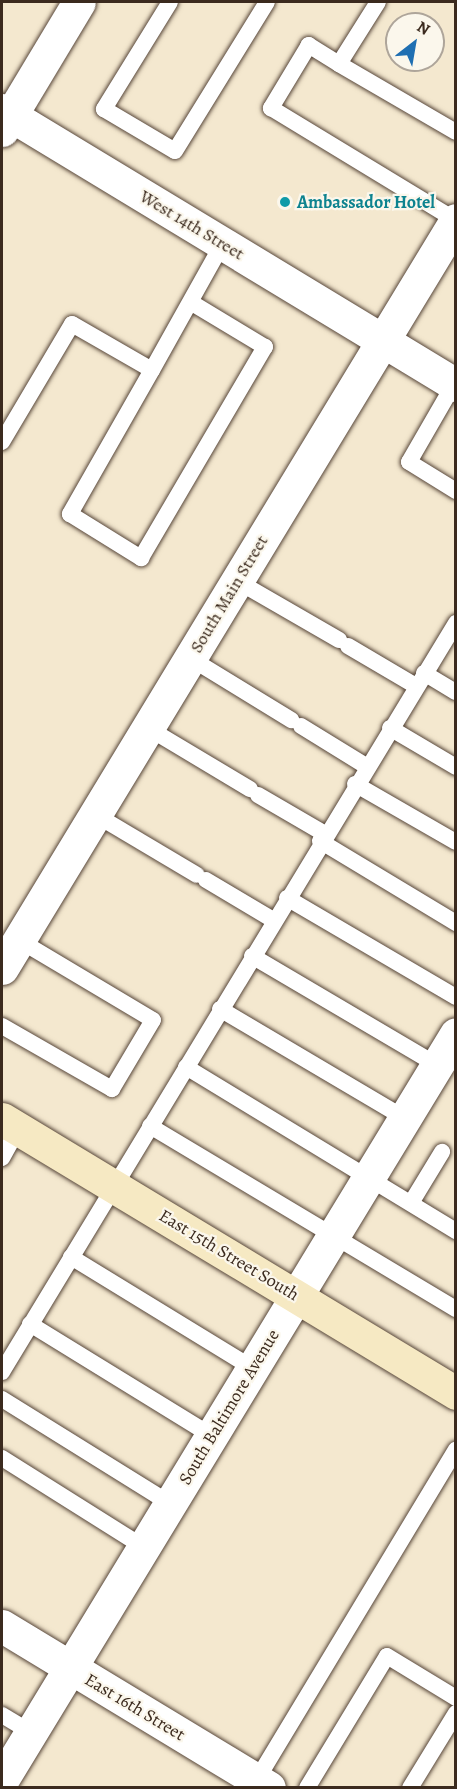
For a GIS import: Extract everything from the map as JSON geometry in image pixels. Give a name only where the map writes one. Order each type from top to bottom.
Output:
[{"type":"main road","name":"East 15th Street South","points":[[10,1124],[456,1393]]},
{"type":"street","points":[[4,118],[79,2]]},
{"type":"street","name":"West 14th Street","points":[[4,118],[223,243],[455,384]]},
{"type":"street","name":"South Main Street","points":[[2,968],[456,220]]},
{"type":"street","name":"South Baltimore Avenue","points":[[2,1780],[145,1548],[295,1295],[456,1034]]},
{"type":"street","name":"East 16th Street","points":[[2,1626],[259,1785]]},
{"type":"lane","points":[[170,2],[104,109],[175,151],[267,2]]},
{"type":"lane","points":[[339,64],[378,2]]},
{"type":"lane","points":[[456,132],[309,45],[271,108],[456,220]]},
{"type":"lane","points":[[192,303],[265,347],[141,558],[70,514],[192,303],[223,243]]},
{"type":"lane","points":[[2,442],[72,324],[152,370]]},
{"type":"lane","points":[[455,384],[409,462],[456,491]]},
{"type":"lane","points":[[237,581],[343,643],[420,680],[456,692]]},
{"type":"lane","points":[[2,1372],[322,838],[456,623]]},
{"type":"lane","points":[[190,658],[366,766]]},
{"type":"lane","points":[[148,728],[254,792],[456,923]]},
{"type":"lane","points":[[390,728],[456,767]]},
{"type":"lane","points":[[355,784],[456,842]]},
{"type":"lane","points":[[96,815],[273,921]]},
{"type":"lane","points":[[287,898],[456,997]]},
{"type":"lane","points":[[2,1026],[112,1089],[153,1020],[19,940]]},
{"type":"lane","points":[[252,956],[437,1065]]},
{"type":"lane","points":[[220,1009],[404,1118]]},
{"type":"lane","points":[[186,1066],[456,1231]]},
{"type":"lane","points":[[2,1158],[10,1124]]},
{"type":"lane","points":[[150,1126],[456,1309]]},
{"type":"lane","points":[[411,1203],[442,1152]]},
{"type":"lane","points":[[71,1257],[252,1368]]},
{"type":"lane","points":[[30,1324],[212,1436]]},
{"type":"lane","points":[[2,1399],[171,1504]]},
{"type":"lane","points":[[259,1785],[456,1450]]},
{"type":"lane","points":[[2,1458],[145,1548]]},
{"type":"lane","points":[[307,1788],[387,1656],[456,1698]]},
{"type":"lane","points":[[410,1788],[456,1713]]},
{"type":"lane","points":[[2,1715],[32,1733]]},
{"type":"place","name":"Ambassador Hotel","points":[[285,202]]}]
